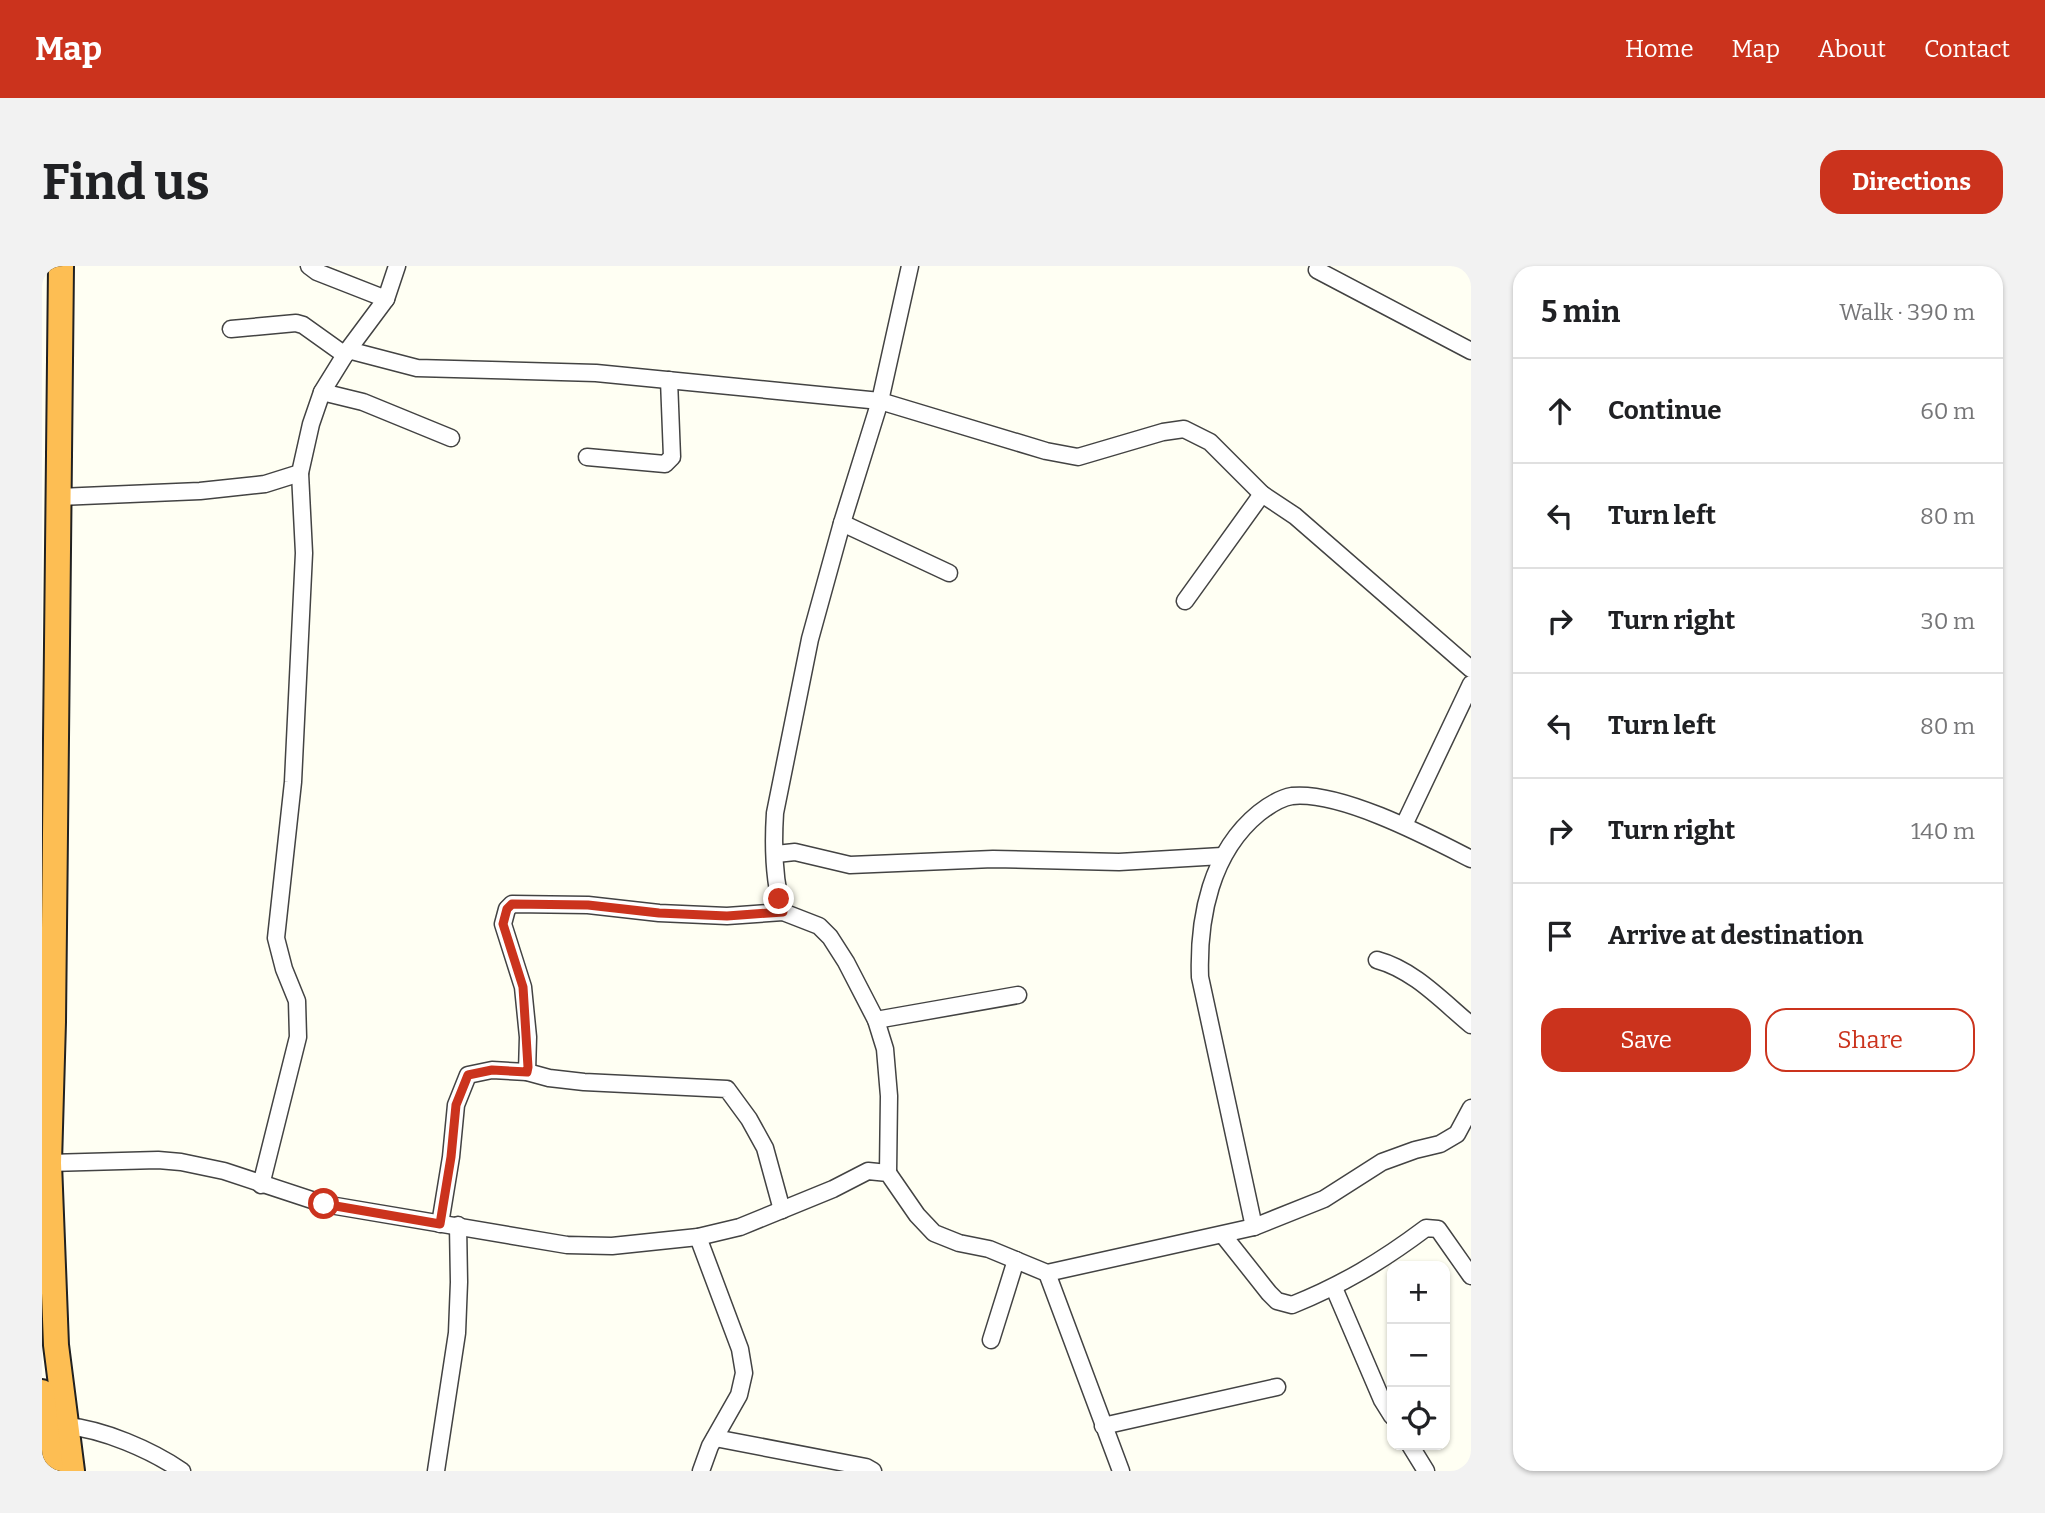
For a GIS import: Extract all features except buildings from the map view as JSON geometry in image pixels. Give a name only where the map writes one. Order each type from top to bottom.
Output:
[{"type":"highway","points":[[51,1471],[56,1345],[50,1163],[61,266]]},
{"type":"highway","points":[[42,1392],[51,1425],[72,1471]]},
{"type":"street","points":[[309,266],[317,272],[386,299]]},
{"type":"street","points":[[261,1185],[298,1037],[297,1002],[276,939],[293,782],[304,554],[300,473],[311,424],[322,392],[386,299],[397,266]]},
{"type":"street","points":[[783,912],[779,899],[775,813],[810,639],[880,401],[910,266]]},
{"type":"street","points":[[1317,270],[1471,351]]},
{"type":"street","points":[[231,329],[303,324],[347,353],[417,368],[596,373],[880,401],[1046,452],[1078,457],[1163,432],[1184,429],[1210,442],[1262,494],[1294,516],[1471,669]]},
{"type":"street","points":[[587,457],[665,464],[672,457],[669,380]]},
{"type":"street","points":[[322,392],[374,406],[451,438]]},
{"type":"street","points":[[58,497],[200,491],[265,485],[300,473]]},
{"type":"street","points":[[1185,601],[1262,494]]},
{"type":"street","points":[[842,523],[949,573]]},
{"type":"street","points":[[1404,825],[1471,684]]},
{"type":"street","points":[[1254,1227],[1200,977],[1199,954],[1204,915],[1211,884],[1222,856],[1235,837],[1269,804],[1291,796],[1322,799],[1404,825],[1471,859]]},
{"type":"street","points":[[776,854],[795,852],[850,865],[993,859],[1119,862],[1222,856]]},
{"type":"street","points":[[527,1072],[528,1037],[523,987],[503,924],[507,909],[512,904],[588,905],[659,913],[713,915],[783,912],[819,926],[830,937],[876,1020],[885,1049],[889,1096],[888,1173],[917,1215],[934,1233],[959,1243],[989,1249],[1047,1273],[1254,1227],[1324,1199],[1382,1161],[1440,1144],[1457,1133],[1471,1108]]},
{"type":"street","points":[[1377,960],[1394,965],[1413,976],[1471,1025]]},
{"type":"street","points":[[876,1020],[1018,995]]},
{"type":"street","points":[[440,1224],[456,1105],[468,1075],[492,1070],[527,1072],[549,1078],[584,1082],[727,1089],[749,1119],[765,1148],[782,1210]]},
{"type":"street","points":[[50,1163],[158,1160],[181,1162],[224,1171],[324,1204],[567,1245],[612,1246],[698,1237],[740,1227],[834,1189],[868,1171],[888,1173]]},
{"type":"street","points":[[436,1471],[457,1333],[458,1225]]},
{"type":"street","points":[[1223,1235],[1277,1301],[1292,1306],[1334,1288],[1394,1252],[1426,1228],[1438,1229],[1471,1276]]},
{"type":"street","points":[[698,1237],[740,1349],[744,1373],[739,1395],[715,1438],[701,1471]]},
{"type":"street","points":[[990,1340],[1016,1260]]},
{"type":"street","points":[[1047,1273],[1121,1471]]},
{"type":"street","points":[[1334,1288],[1387,1408]]},
{"type":"street","points":[[1103,1426],[1277,1387]]},
{"type":"street","points":[[51,1425],[89,1428],[107,1433],[182,1471]]},
{"type":"street","points":[[715,1438],[866,1467],[873,1471]]},
{"type":"street","points":[[1413,1450],[1426,1471]]},
{"type":"route","points":[[324,1204],[440,1224],[456,1105],[468,1075],[492,1070],[527,1072],[528,1037],[523,987],[503,924],[507,909],[512,904],[588,905],[659,913],[727,916],[783,912],[779,899]]}]
